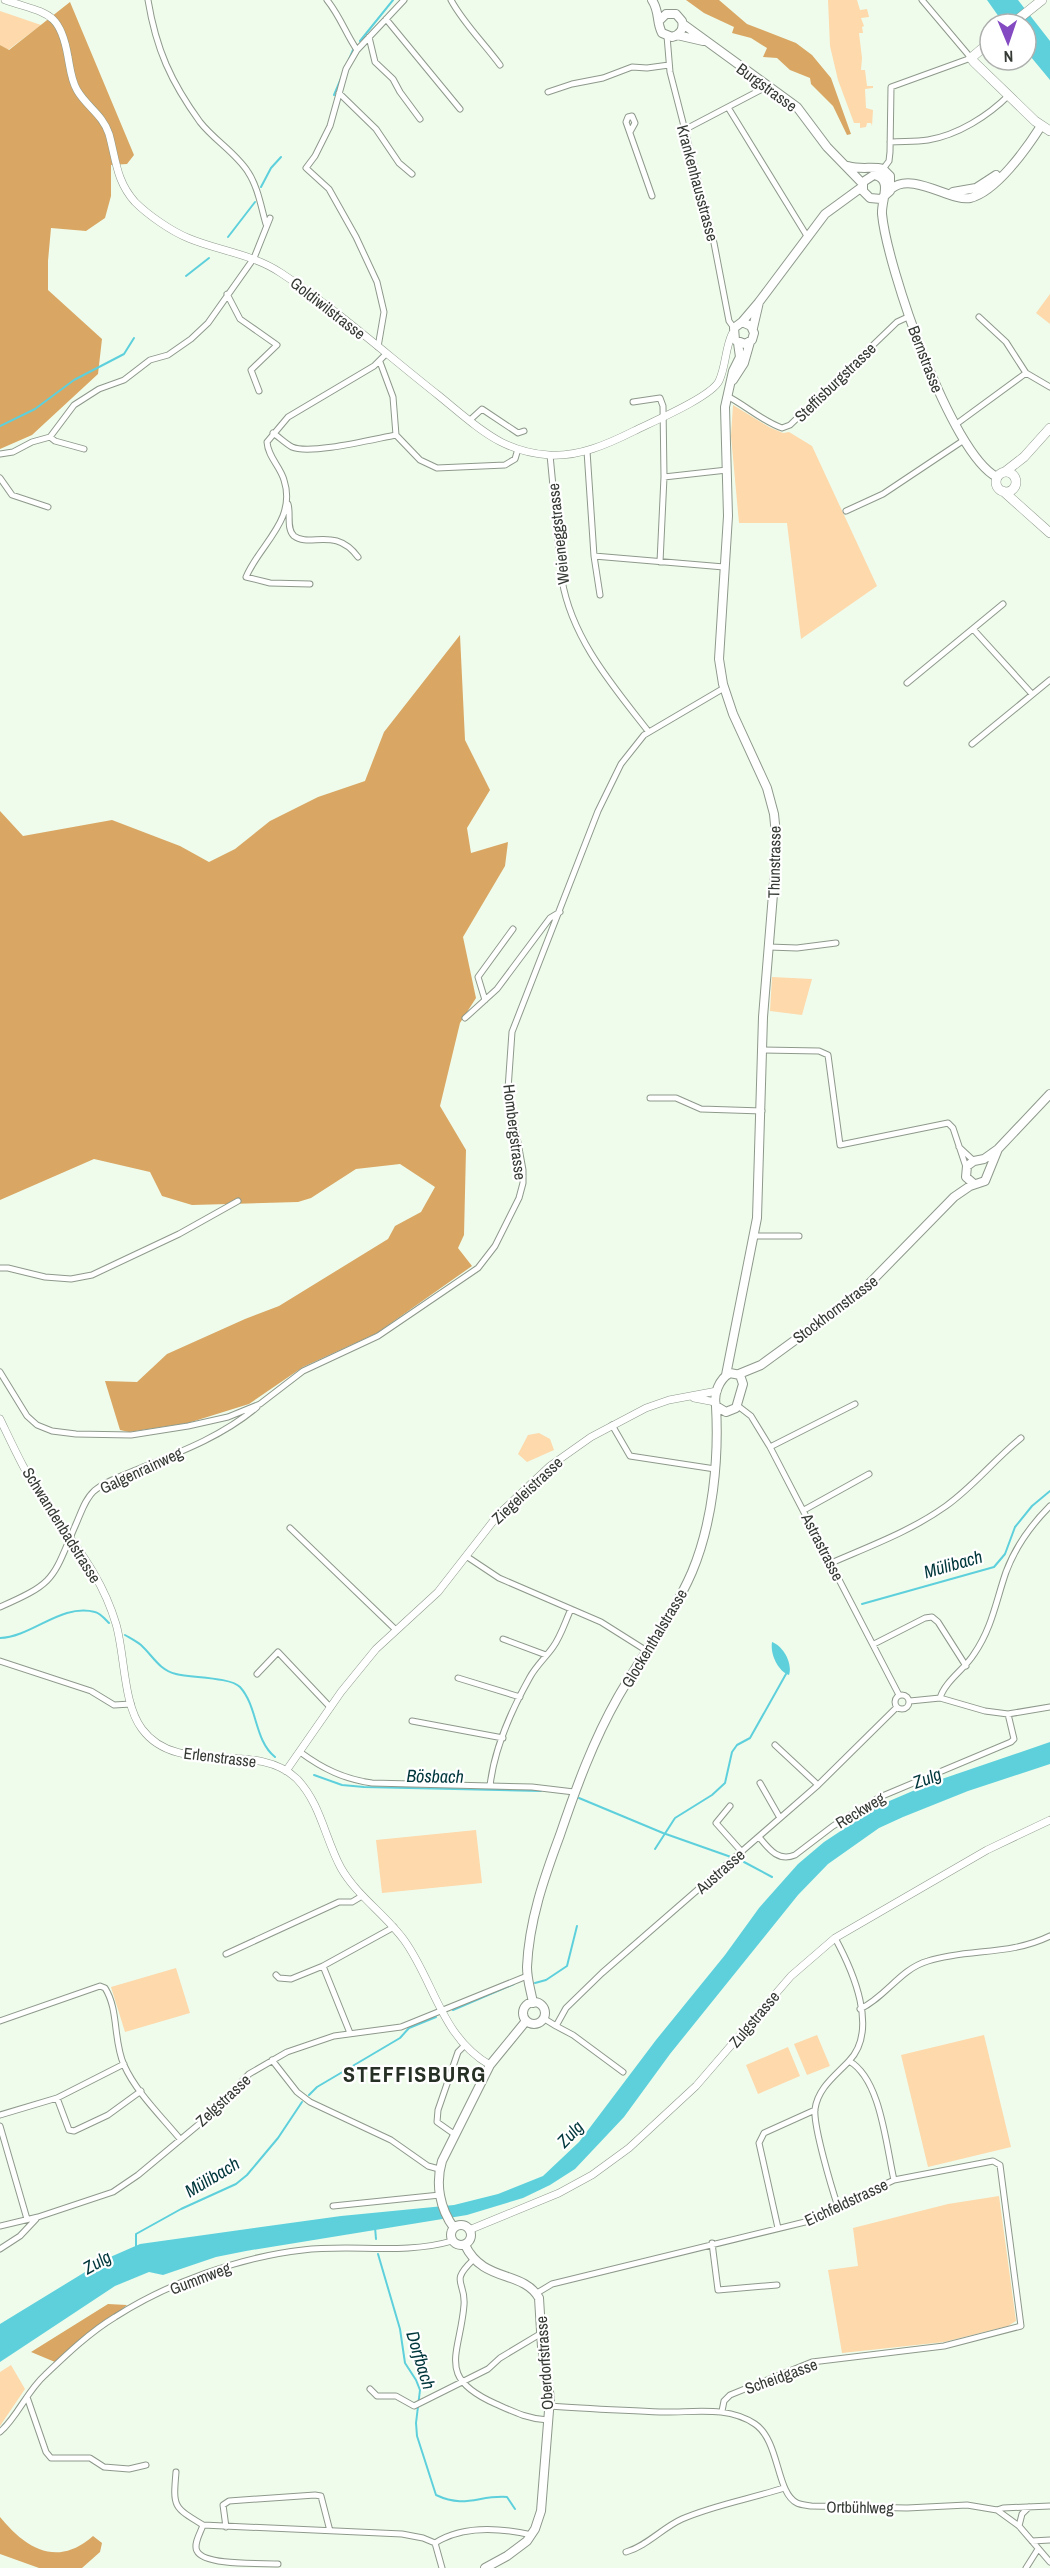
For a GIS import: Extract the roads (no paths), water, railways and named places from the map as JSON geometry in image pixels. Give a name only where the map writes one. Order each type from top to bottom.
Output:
[{"type":"main road","points":[[1027,12],[1042,0]]},
{"type":"main road","points":[[654,3],[678,16],[683,24],[672,36],[660,30],[660,20],[654,3]]},
{"type":"main road","points":[[660,20],[669,13]]},
{"type":"main road","name":"Burgstrasse","points":[[683,24],[801,111],[827,147],[848,166],[862,185]]},
{"type":"main road","name":"Burgstrasse","points":[[672,36],[704,41]]},
{"type":"main road","points":[[843,201],[870,198],[887,193],[897,184],[911,183],[964,198],[970,198],[989,188],[1043,127],[984,74],[971,58],[978,52]]},
{"type":"main road","points":[[848,166],[861,169],[877,167],[882,169],[890,176],[887,193]]},
{"type":"main road","points":[[759,302],[753,328],[754,337],[742,344],[733,331],[759,302],[807,236],[825,214],[862,185],[866,178],[882,169]]},
{"type":"main road","points":[[875,175],[882,177],[887,193]]},
{"type":"main road","points":[[862,185],[870,198]]},
{"type":"main road","name":"Bernstrasse","points":[[884,225],[887,193]]},
{"type":"main road","name":"Bernstrasse","points":[[870,198],[884,225],[910,316],[931,374],[955,425],[983,467],[1002,474]]},
{"type":"main road","points":[[742,322],[753,328]]},
{"type":"main road","name":"Thunstrasse","points":[[726,1375],[755,1236],[760,1182],[763,1050],[777,845],[774,814],[764,777],[735,718],[724,688],[719,644],[729,516],[727,396],[729,385],[744,363],[742,344]]},
{"type":"main road","points":[[1050,428],[1024,457],[1002,474],[997,485],[1050,533]]},
{"type":"main road","points":[[1003,491],[1011,491],[1016,483],[1024,457]]},
{"type":"main road","points":[[1002,474],[1013,474],[1022,508]]},
{"type":"main road","points":[[998,1149],[977,1161],[966,1172],[974,1184],[985,1181],[998,1149],[1050,1094]]},
{"type":"main road","points":[[977,1161],[988,1169]]},
{"type":"main road","name":"Stockhornstrasse","points":[[954,1197],[966,1172]]},
{"type":"main road","name":"Stockhornstrasse","points":[[744,1384],[761,1365],[870,1285],[954,1197],[974,1184]]},
{"type":"main road","name":"Thunstrasse","points":[[733,1347],[738,1374]]},
{"type":"main road","name":"Stockhornstrasse","points":[[738,1374],[761,1365]]},
{"type":"main road","points":[[738,1374],[744,1384],[738,1406],[727,1412],[716,1404],[717,1391],[726,1375],[738,1374]]},
{"type":"main road","name":"Glockenthalstrasse","points":[[527,1976],[536,1910],[544,1876],[574,1792],[612,1710],[676,1604],[694,1565],[711,1498],[715,1469],[716,1404]]},
{"type":"main road","name":"Glockenthalstrasse","points":[[717,1432],[727,1412]]},
{"type":"main road","points":[[527,1976],[533,2003]]},
{"type":"main road","points":[[526,2021],[535,2024],[543,2018],[543,2008],[533,2003]]},
{"type":"main road","points":[[454,2228],[448,2220],[440,2197],[440,2169],[454,2134],[490,2065],[526,2021],[524,2010],[533,2003]]},
{"type":"main road","points":[[461,2225],[469,2230],[471,2237],[465,2245],[459,2246],[452,2241],[451,2233],[454,2228],[461,2225]]},
{"type":"main road","points":[[465,2245],[473,2260]]},
{"type":"main road","name":"Oberdorfstrasse","points":[[473,2260],[487,2270],[523,2284],[537,2293],[541,2305],[540,2334],[550,2391],[550,2406],[540,2511],[532,2535]]},
{"type":"main road","points":[[485,2568],[515,2551],[532,2535]]},
{"type":"street","name":"Goldiwilstrasse","points":[[5,0],[42,12],[57,20],[64,34],[71,74],[77,90],[101,118],[109,132],[117,175],[124,189],[137,204],[187,237],[254,258],[278,271],[323,301],[386,354],[498,440],[518,449],[550,455],[587,451],[617,439],[712,390],[719,381],[733,331]]},
{"type":"street","points":[[0,454],[14,452],[32,442],[50,437],[74,405],[99,389],[124,380],[150,360],[168,355],[191,339],[208,322],[254,258],[268,221],[248,171],[202,124],[171,79],[154,33],[148,0]]},
{"type":"street","points":[[327,0],[339,15],[357,50]]},
{"type":"street","points":[[378,347],[384,312],[378,282],[329,189],[306,168],[315,156],[330,126],[346,69],[357,50],[404,0]]},
{"type":"street","points":[[451,0],[462,19],[481,39],[500,65]]},
{"type":"street","points":[[882,169],[889,161],[891,87],[971,58],[922,0]]},
{"type":"street","points":[[386,20],[460,109]]},
{"type":"street","name":"Krankenhausstrasse","points":[[672,36],[669,64],[714,243],[733,331]]},
{"type":"street","points":[[369,37],[375,62],[393,79],[420,119]]},
{"type":"street","points":[[548,92],[572,84],[603,78],[632,67],[647,68],[669,64]]},
{"type":"street","points":[[684,130],[768,86]]},
{"type":"street","points":[[339,93],[376,129],[399,163],[412,174]]},
{"type":"street","points":[[890,142],[932,139],[963,128],[991,112],[1009,95]]},
{"type":"street","points":[[729,108],[807,236]]},
{"type":"street","points":[[630,132],[652,196]]},
{"type":"street","points":[[227,294],[240,319],[277,345],[251,370],[259,391]]},
{"type":"street","name":"Steffisburgstrasse","points":[[727,396],[774,425],[782,428],[790,426],[897,322],[910,316]]},
{"type":"street","points":[[979,317],[1006,342],[1026,373],[1050,387]]},
{"type":"street","name":"Goldiwilstrasse","points":[[726,358],[742,344]]},
{"type":"street","points":[[358,557],[345,543],[323,538],[303,539],[294,536],[290,528],[290,510],[284,479],[267,449],[267,442],[288,417],[380,362],[386,354]]},
{"type":"street","points":[[380,362],[393,397],[396,435],[420,460],[437,468],[504,465],[515,459],[518,449]]},
{"type":"street","points":[[955,425],[1026,373]]},
{"type":"street","points":[[633,402],[660,398],[663,406],[664,477],[660,562]]},
{"type":"street","points":[[470,420],[482,410],[518,433],[524,432]]},
{"type":"street","points":[[273,433],[293,448],[337,446],[396,435]]},
{"type":"street","points":[[50,437],[55,441],[84,449]]},
{"type":"street","points":[[846,511],[886,492],[964,440]]},
{"type":"street","points":[[587,451],[594,555],[600,595]]},
{"type":"street","name":"Weieneggstrasse","points":[[550,455],[562,580],[567,600],[593,657],[648,731]]},
{"type":"street","points":[[664,477],[727,470]]},
{"type":"street","points":[[0,478],[12,495],[48,507]]},
{"type":"street","points":[[288,504],[280,524],[246,577],[270,583],[310,584]]},
{"type":"street","points":[[594,555],[724,567]]},
{"type":"street","points":[[907,683],[1003,604]]},
{"type":"street","points":[[973,629],[1032,694]]},
{"type":"street","points":[[972,744],[1050,680]]},
{"type":"street","name":"Hombergstrasse","points":[[0,1372],[32,1421],[45,1429],[63,1433],[131,1435],[228,1417],[260,1404],[303,1371],[378,1336],[478,1268],[495,1246],[523,1184],[523,1170],[508,1089],[513,1032],[606,793],[630,751],[648,731],[724,688]]},
{"type":"street","points":[[465,1018],[497,989],[550,918],[560,912]]},
{"type":"street","points":[[485,1000],[478,977],[513,929]]},
{"type":"street","points":[[769,947],[796,948],[836,943]]},
{"type":"street","points":[[763,1050],[819,1051],[828,1055],[840,1145],[945,1123],[953,1128],[966,1172]]},
{"type":"street","points":[[650,1098],[676,1098],[701,1109],[762,1111]]},
{"type":"street","points":[[957,1146],[977,1161]]},
{"type":"street","points":[[0,1268],[45,1277],[71,1279],[92,1275],[179,1234],[238,1201]]},
{"type":"street","points":[[755,1236],[799,1236]]},
{"type":"street","name":"Ziegeleistrasse","points":[[285,1770],[374,1651],[438,1592],[517,1496],[569,1451],[612,1425],[661,1402],[717,1391]]},
{"type":"street","name":"Ziegeleistrasse","points":[[692,1397],[716,1404]]},
{"type":"street","name":"Galgenrainweg","points":[[0,1607],[32,1593],[46,1583],[60,1564],[89,1497],[100,1487],[188,1448],[239,1422],[260,1404]]},
{"type":"street","points":[[770,1447],[855,1404]]},
{"type":"street","name":"Astrastrasse","points":[[738,1406],[751,1416],[770,1447],[899,1695]]},
{"type":"street","name":"Schwandenbadstrasse","points":[[0,1419],[43,1499],[71,1536],[100,1583],[111,1608],[121,1645],[131,1704]]},
{"type":"street","points":[[612,1425],[630,1456],[715,1469]]},
{"type":"street","points":[[831,1563],[897,1534],[933,1515],[969,1488],[1021,1438]]},
{"type":"street","points":[[804,1510],[869,1473]]},
{"type":"street","points":[[940,1698],[944,1689],[966,1666],[982,1641],[994,1617],[1004,1578],[1014,1555],[1026,1535],[1050,1506]]},
{"type":"street","points":[[290,1528],[396,1630]]},
{"type":"street","points":[[466,1556],[499,1578],[601,1622],[647,1651]]},
{"type":"street","points":[[490,1786],[492,1771],[503,1738],[520,1697],[530,1676],[557,1641],[571,1609]]},
{"type":"street","points":[[874,1644],[925,1618],[932,1617],[938,1622],[966,1666]]},
{"type":"street","points":[[502,1639],[546,1655]]},
{"type":"street","points":[[257,1674],[278,1652],[330,1707]]},
{"type":"street","points":[[0,1661],[91,1691],[114,1705],[131,1704]]},
{"type":"street","points":[[458,1678],[520,1697]]},
{"type":"street","points":[[910,1701],[906,1695],[899,1695],[895,1700],[897,1707],[905,1708],[910,1701],[940,1698],[985,1711],[1008,1714],[1050,1707]]},
{"type":"street","name":"Erlenstrasse","points":[[131,1704],[140,1727],[151,1739],[168,1749],[258,1762],[285,1770],[302,1784],[313,1802],[346,1878],[394,1927],[409,1947],[440,2011],[465,2045],[490,2065]]},
{"type":"street","name":"Austrasse","points":[[556,2026],[566,2008],[602,1973],[818,1785],[897,1707]]},
{"type":"street","name":"Reckweg","points":[[759,1837],[775,1854],[787,1857],[795,1855],[839,1822],[880,1797],[1011,1742],[1014,1738],[1008,1714]]},
{"type":"street","points":[[412,1721],[503,1738]]},
{"type":"street","points":[[775,1745],[818,1785]]},
{"type":"street","points":[[300,1752],[328,1771],[356,1781],[532,1786],[574,1792]]},
{"type":"street","points":[[760,1783],[780,1818]]},
{"type":"street","points":[[730,1806],[716,1823],[742,1852]]},
{"type":"street","name":"Zulgstrasse","points":[[469,2230],[559,2193],[601,2169],[638,2142],[696,2086],[791,1976],[835,1938],[987,1850],[1050,1820]]},
{"type":"street","points":[[226,1954],[339,1902],[352,1902],[362,1896]]},
{"type":"street","points":[[276,1975],[279,1978],[291,1979],[323,1966],[394,1927]]},
{"type":"street","points":[[860,2009],[875,2001],[905,1973],[922,1962],[1022,1947],[1050,1936]]},
{"type":"street","points":[[835,1938],[851,1967],[863,2030],[861,2042],[849,2061],[833,2076],[821,2092],[815,2110],[832,2190],[838,2207]]},
{"type":"street","points":[[323,1966],[350,2033]]},
{"type":"street","name":"Zelgstrasse","points":[[0,2226],[38,2217],[113,2192],[138,2175],[210,2115],[249,2074],[272,2060],[309,2043],[350,2033],[396,2029],[527,1976]]},
{"type":"street","points":[[0,2021],[100,1986],[105,1988],[110,2000],[124,2064],[141,2091],[180,2139]]},
{"type":"street","points":[[543,2018],[573,2034],[623,2072]]},
{"type":"street","points":[[454,2134],[437,2122],[438,2110],[458,2052],[465,2045]]},
{"type":"street","points":[[272,2060],[297,2092],[310,2102],[391,2140],[428,2166],[440,2169]]},
{"type":"street","points":[[849,2061],[860,2067],[870,2082],[894,2180]]},
{"type":"street","points":[[0,2115],[57,2098],[124,2064]]},
{"type":"street","points":[[57,2098],[69,2130],[74,2132],[108,2115],[141,2091]]},
{"type":"street","points":[[778,2228],[759,2143],[764,2133],[815,2110]]},
{"type":"street","points":[[0,2126],[27,2219]]},
{"type":"street","name":"Eichfeldstrasse","points":[[537,2293],[552,2284],[805,2222],[894,2180],[993,2161],[1000,2165],[1021,2326]]},
{"type":"street","points":[[333,2206],[440,2197]]},
{"type":"street","points":[[0,2249],[20,2236],[38,2217]]},
{"type":"street","name":"Gummweg","points":[[0,2432],[43,2376],[113,2318],[141,2302],[205,2274],[256,2258],[296,2251],[423,2247],[452,2241]]},
{"type":"street","points":[[712,2243],[718,2290],[777,2285]]},
{"type":"street","points":[[473,2260],[464,2269],[459,2281],[464,2306],[455,2347],[462,2383],[477,2396],[518,2415],[548,2420]]},
{"type":"street","name":"Scheidgasse","points":[[722,2411],[724,2401],[730,2395],[812,2362],[944,2346],[1021,2326]]},
{"type":"street","points":[[370,2389],[377,2396],[396,2396],[419,2404],[488,2369],[500,2358],[540,2334]]},
{"type":"street","points":[[27,2397],[46,2452],[51,2458],[90,2458],[104,2467],[129,2469],[146,2465]]},
{"type":"street","points":[[550,2406],[662,2412],[722,2411],[741,2417],[762,2430],[777,2462],[784,2488],[712,2508],[682,2519],[660,2530],[639,2548],[626,2552]]},
{"type":"street","points":[[176,2472],[173,2500],[181,2512],[203,2525],[402,2534],[435,2542],[445,2536],[463,2531],[518,2532],[532,2535]]},
{"type":"street","name":"Ortbühlweg","points":[[784,2488],[797,2503],[811,2506],[907,2508],[967,2505],[997,2510],[1050,2506]]},
{"type":"street","points":[[226,2527],[223,2505],[229,2501],[315,2495],[321,2496],[324,2501],[330,2531]]},
{"type":"street","points":[[1019,2526],[1022,2514],[1029,2507]]},
{"type":"street","points":[[997,2510],[1019,2526],[1050,2562]]},
{"type":"street","points":[[203,2525],[196,2546],[196,2551],[201,2557],[225,2562],[278,2564]]},
{"type":"street","points":[[1032,2541],[1050,2540]]},
{"type":"street","points":[[435,2542],[442,2568]]},
{"type":"street","points":[[1026,2568],[1038,2549]]},
{"type":"street","points":[[1043,2556],[1046,2568]]},
{"type":"water","points":[[987,0],[1018,0],[1027,12],[996,12]]},
{"type":"water","points":[[1038,26],[1050,41],[1050,80],[1038,66]]},
{"type":"water","points":[[772,1642],[780,1647],[786,1656],[790,1665],[789,1675],[781,1670],[776,1662],[772,1652]]},
{"type":"water","points":[[1050,1742],[1050,1764],[968,1791],[903,1817],[879,1828],[828,1864],[798,1895],[670,2054],[624,2117],[575,2169],[550,2185],[523,2198],[467,2215],[246,2251],[216,2257],[163,2275],[149,2272],[115,2286],[0,2362],[0,2324],[108,2258],[140,2244],[341,2216],[454,2205],[498,2194],[543,2176],[579,2142],[759,1908],[798,1864],[824,1842],[880,1805],[936,1781]]},
{"type":"waterway","points":[[360,41],[393,0]]},
{"type":"waterway","points":[[334,95],[353,50]]},
{"type":"waterway","points":[[261,187],[271,168],[281,157]]},
{"type":"waterway","points":[[228,237],[255,202]]},
{"type":"waterway","points":[[186,276],[209,258]]},
{"type":"waterway","points":[[0,426],[35,409],[74,380],[124,354],[134,338]]},
{"type":"waterway","name":"Mülibach","points":[[862,1604],[994,1567],[1005,1554],[1015,1527],[1032,1506],[1050,1491]]},
{"type":"waterway","name":"Bösbach","points":[[0,1638],[24,1632],[58,1616],[82,1610],[95,1612],[109,1623]]},
{"type":"waterway","name":"Bösbach","points":[[125,1635],[141,1645],[170,1672],[228,1681],[240,1687],[250,1704],[263,1742],[275,1757]]},
{"type":"waterway","name":"Mülibach","points":[[655,1849],[675,1818],[712,1795],[725,1783],[732,1752],[737,1745],[750,1738],[786,1674]]},
{"type":"waterway","name":"Bösbach","points":[[314,1775],[342,1785],[364,1787],[541,1791]]},
{"type":"waterway","name":"Bösbach","points":[[579,1798],[663,1833],[731,1857]]},
{"type":"waterway","name":"Bösbach","points":[[744,1862],[772,1877]]},
{"type":"waterway","name":"Mülibach","points":[[535,1983],[546,1980],[567,1966],[577,1926]]},
{"type":"waterway","name":"Mülibach","points":[[453,2010],[514,1984]]},
{"type":"waterway","name":"Mülibach","points":[[309,2095],[317,2087],[400,2038],[409,2028],[436,2017]]},
{"type":"waterway","name":"Mülibach","points":[[136,2247],[136,2234],[181,2209],[236,2184],[247,2175],[278,2138],[302,2102]]},
{"type":"waterway","name":"Dorfbach","points":[[375,2227],[376,2239]]},
{"type":"waterway","name":"Dorfbach","points":[[378,2254],[400,2329],[405,2363],[420,2390],[416,2423],[417,2436],[436,2495],[456,2501],[507,2497],[515,2509]]},
{"type":"district","name":"STEFFISBURG","points":[[415,2074]]},
{"type":"water label","name":"Zulg","points":[[927,1778]]},
{"type":"water label","name":"Zulg","points":[[570,2134]]},
{"type":"water label","name":"Zulg","points":[[97,2262]]}]
